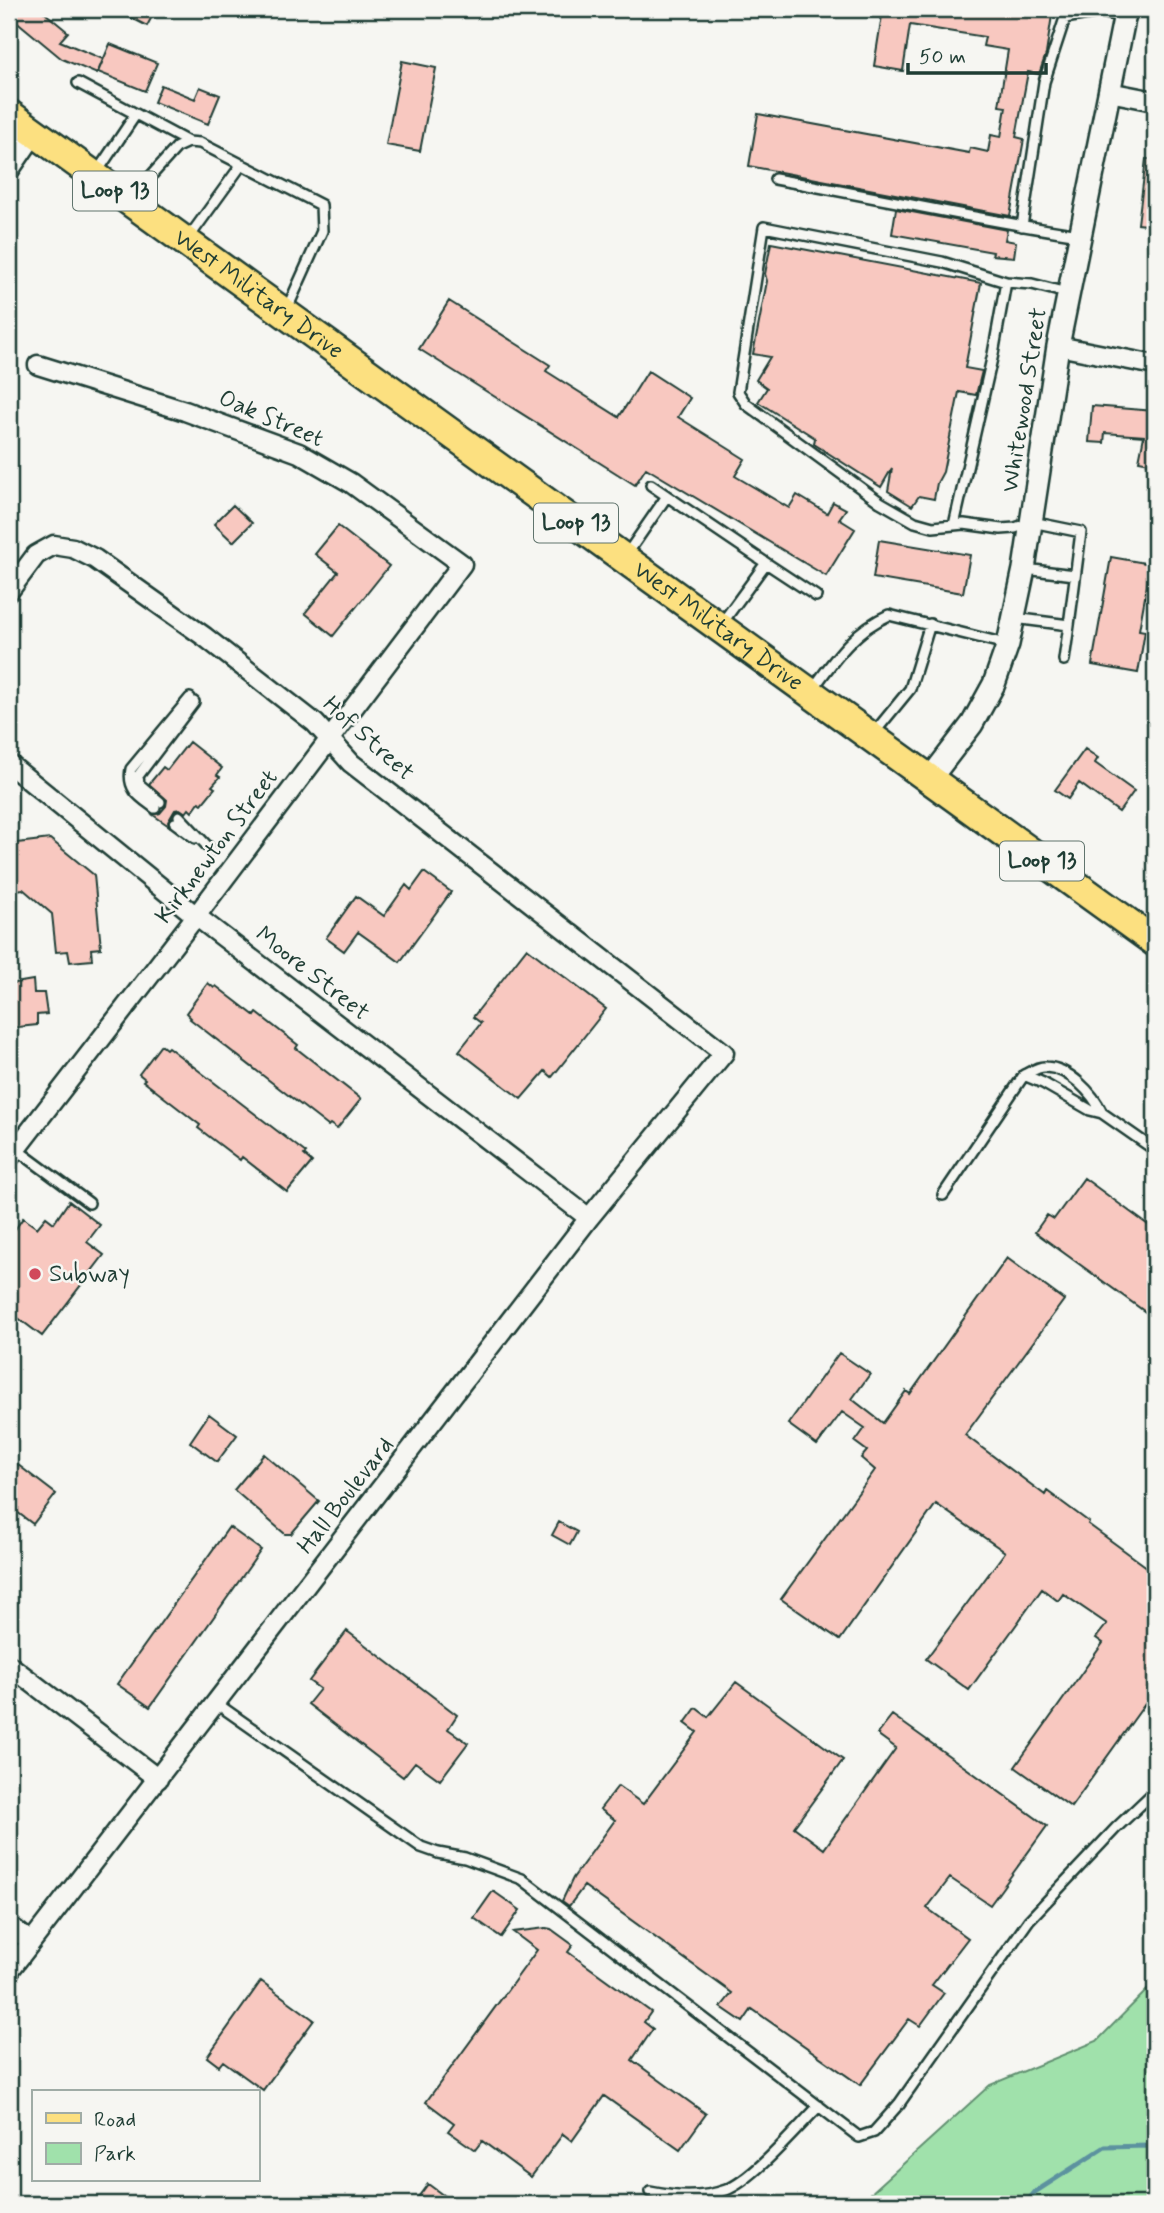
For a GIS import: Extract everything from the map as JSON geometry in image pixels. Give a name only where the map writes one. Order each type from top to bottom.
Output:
[{"type":"main road","name":"West Military Drive","points":[[9,114],[1155,942]]},
{"type":"street","name":"Whitewood Street","points":[[929,780],[972,724],[994,684],[1008,645],[1032,522],[1058,346],[1125,13]]},
{"type":"street","points":[[1109,92],[1155,101]]},
{"type":"street","points":[[9,171],[36,133]]},
{"type":"street","points":[[1058,346],[1155,365]]},
{"type":"street","name":"Oak Street","points":[[38,365],[185,411],[299,453],[351,483],[462,564]]},
{"type":"street","name":"Hof Street","points":[[9,591],[36,555],[54,545],[74,548],[95,559],[205,637],[315,723],[351,763],[724,1053]]},
{"type":"street","name":"Kirknewton Street","points":[[13,1153],[462,564]]},
{"type":"street","name":"Moore Street","points":[[9,764],[196,916],[589,1218]]},
{"type":"street","name":"Hall Boulevard","points":[[9,1971],[589,1218],[724,1053]]},
{"type":"street","points":[[9,1665],[158,1779]]},
{"type":"street","points":[[9,1925],[32,1942]]},
{"type":"lane","points":[[1022,226],[1044,82],[1065,18],[1087,11],[1125,13]]},
{"type":"lane","points":[[78,83],[188,142],[200,143],[321,205],[322,231],[286,313]]},
{"type":"lane","points":[[94,176],[136,114]]},
{"type":"lane","points":[[129,200],[177,146],[188,142]]},
{"type":"lane","points":[[186,242],[242,164]]},
{"type":"lane","points":[[775,179],[1080,235]]},
{"type":"lane","points":[[1064,660],[1082,532],[1032,522],[1015,528],[1001,529],[964,524],[933,527],[915,522],[880,502],[746,404],[738,392],[764,228],[942,262],[1006,282],[1032,284],[1069,293]]},
{"type":"lane","points":[[954,525],[993,354],[1006,282]]},
{"type":"lane","points":[[651,485],[816,596]]},
{"type":"lane","points":[[624,558],[667,496]]},
{"type":"lane","points":[[719,628],[766,563]]},
{"type":"lane","points":[[1024,569],[1075,575]]},
{"type":"lane","points":[[810,693],[845,645],[873,622],[889,615],[1008,645]]},
{"type":"lane","points":[[1014,618],[1069,625]]},
{"type":"lane","points":[[871,737],[910,689],[930,624]]},
{"type":"lane","points":[[158,805],[139,784],[138,776],[192,700]]},
{"type":"lane","points":[[177,820],[211,850]]},
{"type":"lane","points":[[943,1195],[1024,1075],[1046,1067],[1059,1070],[1097,1101],[1102,1113]]},
{"type":"lane","points":[[1024,1075],[1090,1110],[1102,1113],[1155,1150]]},
{"type":"lane","points":[[13,1153],[89,1203]]},
{"type":"lane","points":[[216,1703],[421,1847],[465,1858],[522,1879],[859,2137],[874,2132],[899,2104],[1029,1920],[1155,1791]]},
{"type":"lane","points":[[650,2192],[671,2196],[704,2196],[727,2190],[747,2178],[818,2106]]},
{"type":"green space","points":[[1155,1982],[1155,2204],[859,2204],[990,2085],[1097,2041]]},
{"type":"building","points":[[9,9],[40,9],[68,32],[60,41],[103,59],[97,74],[62,59],[9,15]]},
{"type":"building","points":[[114,9],[156,9],[147,26]]},
{"type":"building","points":[[883,9],[1053,9],[1046,54],[1039,74],[1028,72],[1016,137],[1024,139],[1010,216],[749,166],[758,114],[969,153],[970,148],[988,152],[991,135],[1001,137],[1006,107],[999,106],[1008,50],[983,46],[985,37],[910,25],[903,71],[874,66]]},
{"type":"building","points":[[110,44],[157,63],[145,91],[98,72]]},
{"type":"building","points":[[402,61],[436,68],[420,151],[386,145]]},
{"type":"building","points":[[161,85],[195,99],[200,87],[220,95],[208,124],[154,102]]},
{"type":"building","points":[[1146,159],[1155,159],[1155,226],[1138,224]]},
{"type":"building","points":[[896,209],[1007,230],[1005,240],[1016,242],[1014,257],[992,255],[993,252],[892,234]]},
{"type":"building","points":[[771,243],[981,283],[965,368],[982,371],[976,395],[959,392],[943,472],[937,483],[934,499],[919,496],[912,506],[888,491],[892,468],[881,487],[814,444],[815,438],[758,402],[767,388],[756,380],[770,357],[753,354],[767,281],[765,274]]},
{"type":"building","points":[[449,301],[550,365],[546,371],[619,417],[648,371],[690,398],[678,417],[745,459],[735,476],[789,508],[797,495],[827,513],[833,502],[846,509],[839,519],[855,529],[826,576],[646,468],[635,485],[419,349]]},
{"type":"building","points":[[1092,406],[1155,411],[1155,464],[1139,461],[1144,436],[1105,433],[1104,443],[1089,442]]},
{"type":"building","points":[[233,505],[252,523],[233,542],[214,524]]},
{"type":"building","points":[[338,526],[389,566],[333,636],[305,613],[338,572],[315,554]]},
{"type":"building","points":[[879,540],[970,555],[963,593],[873,578]]},
{"type":"building","points":[[1111,557],[1151,564],[1139,630],[1145,631],[1138,673],[1092,665]]},
{"type":"building","points":[[189,742],[222,768],[217,775],[220,777],[212,786],[215,788],[192,812],[189,809],[186,813],[180,809],[175,810],[168,822],[169,826],[153,815],[160,813],[167,800],[149,784],[163,767],[167,770]]},
{"type":"building","points":[[1085,749],[1098,758],[1095,763],[1134,791],[1119,812],[1079,783],[1068,799],[1055,790]]},
{"type":"building","points":[[50,839],[94,875],[101,948],[91,949],[92,960],[70,962],[68,951],[56,952],[52,914],[23,889],[9,891],[9,844]]},
{"type":"building","points":[[424,872],[451,892],[400,962],[358,932],[344,951],[326,938],[356,896],[384,916],[406,885],[411,890]]},
{"type":"building","points":[[527,948],[606,1009],[552,1077],[545,1071],[521,1099],[459,1051],[481,1023],[473,1017]]},
{"type":"building","points":[[33,980],[34,993],[44,993],[47,1014],[37,1015],[37,1025],[9,1028],[9,984]]},
{"type":"building","points":[[208,983],[214,988],[216,986],[255,1016],[257,1013],[298,1045],[296,1048],[361,1099],[337,1129],[330,1124],[328,1126],[190,1019],[186,1013]]},
{"type":"building","points":[[161,1045],[166,1049],[168,1047],[306,1153],[304,1155],[312,1162],[287,1192],[242,1157],[240,1160],[198,1128],[200,1125],[143,1081],[145,1079],[139,1074]]},
{"type":"building","points":[[1084,1178],[1155,1230],[1155,1319],[1035,1232],[1047,1215],[1054,1219]]},
{"type":"building","points":[[69,1201],[100,1225],[87,1242],[104,1255],[42,1336],[9,1311],[9,1238],[23,1218],[37,1228],[46,1217],[54,1223]]},
{"type":"building","points":[[1007,1258],[1064,1300],[965,1435],[1045,1495],[1047,1491],[1155,1573],[1155,1690],[1071,1807],[1015,1767],[1103,1643],[1096,1638],[1107,1624],[1063,1594],[1058,1601],[1042,1589],[969,1690],[926,1659],[1005,1552],[936,1504],[840,1640],[781,1599],[875,1470],[861,1458],[867,1451],[855,1442],[865,1428],[842,1412],[817,1445],[788,1424],[839,1353],[870,1374],[852,1399],[883,1423],[906,1391],[910,1394]]},
{"type":"building","points":[[209,1414],[237,1435],[217,1462],[190,1442]]},
{"type":"building","points":[[264,1454],[319,1501],[291,1534],[285,1534],[234,1490]]},
{"type":"building","points":[[9,1458],[56,1494],[33,1524],[9,1506]]},
{"type":"building","points":[[559,1522],[577,1532],[570,1545],[552,1535]]},
{"type":"building","points":[[229,1527],[261,1550],[150,1707],[117,1684]]},
{"type":"building","points":[[347,1631],[457,1715],[448,1729],[468,1743],[440,1780],[415,1762],[403,1777],[308,1704],[320,1689],[309,1681]]},
{"type":"building","points":[[736,1682],[843,1760],[794,1827],[824,1849],[896,1748],[877,1734],[892,1715],[1047,1826],[990,1905],[950,1878],[927,1908],[968,1938],[932,1985],[944,1993],[920,2026],[909,2019],[860,2085],[752,2009],[743,2022],[721,2007],[732,1993],[584,1886],[569,1906],[562,1901],[573,1878],[615,1820],[600,1809],[618,1786],[643,1804],[697,1732],[685,1723],[696,1708],[708,1717]]},
{"type":"building","points":[[493,1891],[520,1910],[501,1937],[474,1918]]},
{"type":"building","points":[[546,1928],[573,1945],[568,1952],[651,2012],[644,2022],[653,2029],[632,2060],[706,2114],[680,2150],[604,2096],[572,2141],[563,2134],[531,2177],[482,2141],[475,2150],[448,2131],[454,2123],[426,2102],[537,1950],[513,1932]]},
{"type":"building","points":[[261,1981],[314,2020],[263,2090],[223,2061],[219,2066],[207,2057]]},
{"type":"building","points":[[428,2184],[455,2204],[413,2204]]},
{"type":"waterway","points":[[1025,2204],[1035,2192],[1105,2147],[1148,2146],[1155,2150]]},
{"type":"place","name":"Subway","points":[[35,1274]]}]
